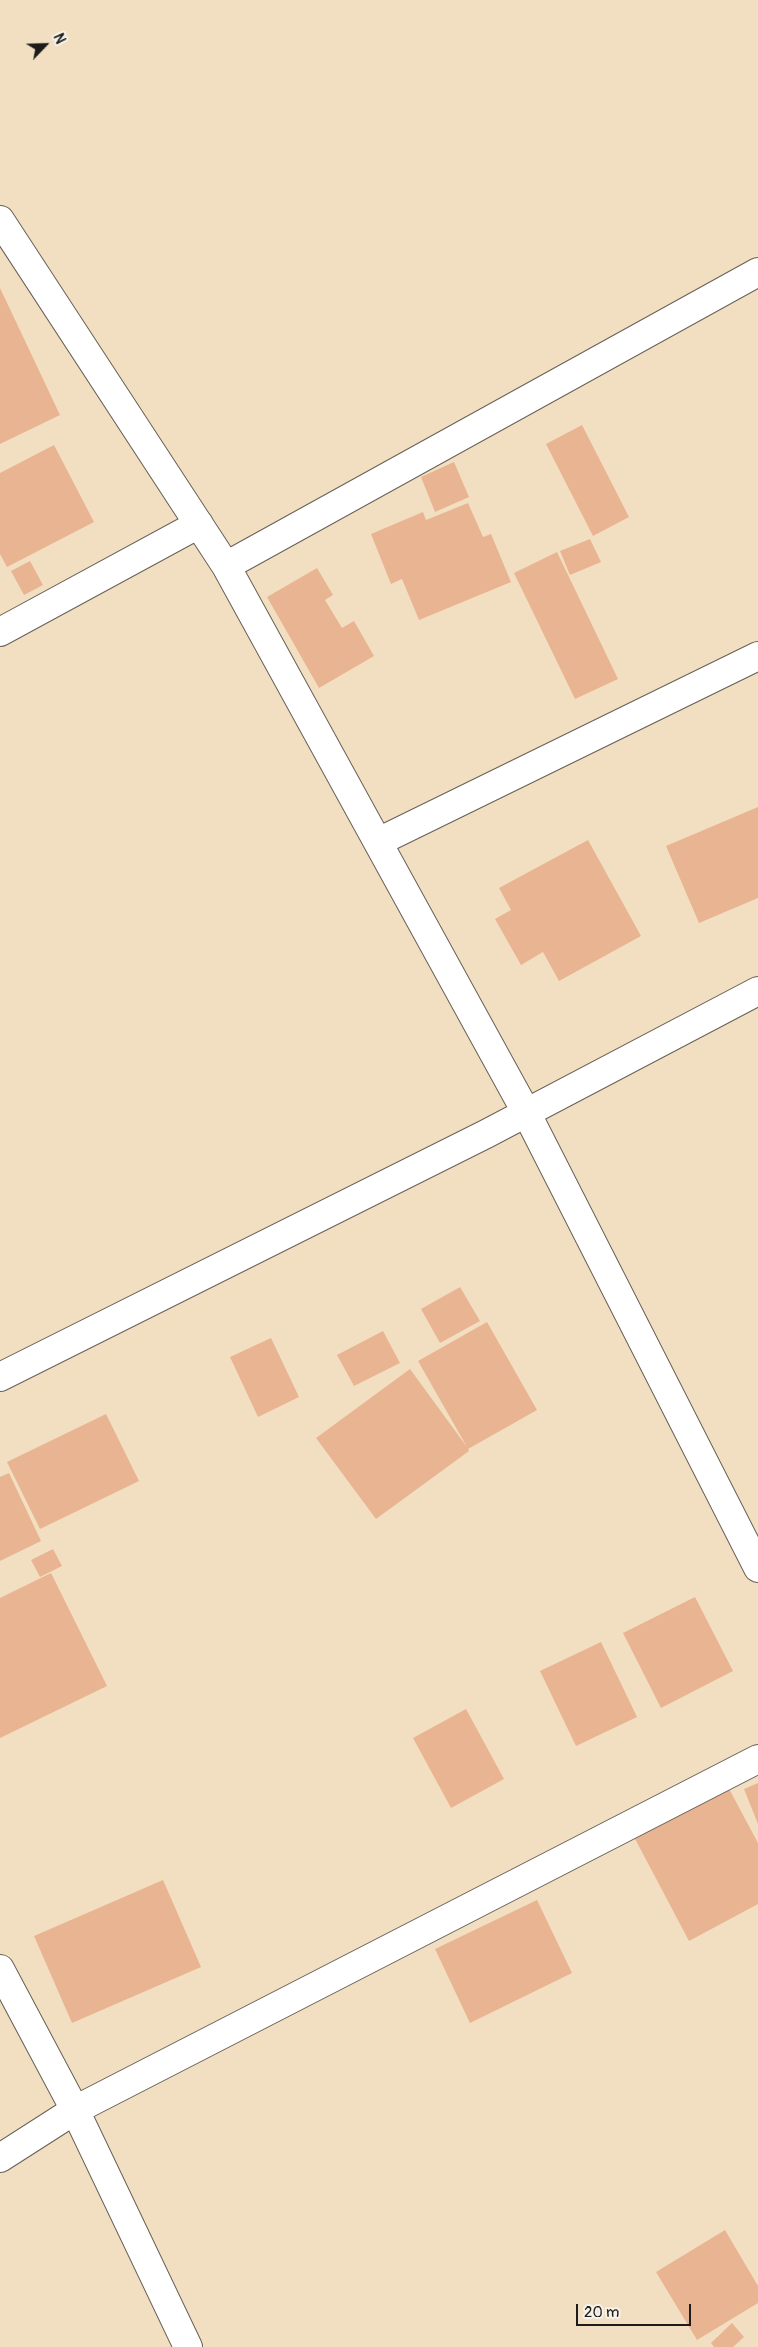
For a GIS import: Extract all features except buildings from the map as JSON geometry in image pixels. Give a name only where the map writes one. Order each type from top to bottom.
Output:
[{"type":"street","points":[[0,220],[226,566],[526,1112],[758,1568]]},
{"type":"street","points":[[226,566],[758,272]]},
{"type":"street","points":[[0,632],[199,524]]},
{"type":"street","points":[[378,842],[758,656]]},
{"type":"street","points":[[0,1378],[526,1112],[758,991]]},
{"type":"street","points":[[0,2158],[76,2110],[758,1759]]},
{"type":"street","points":[[0,1969],[76,2110],[188,2347]]}]
